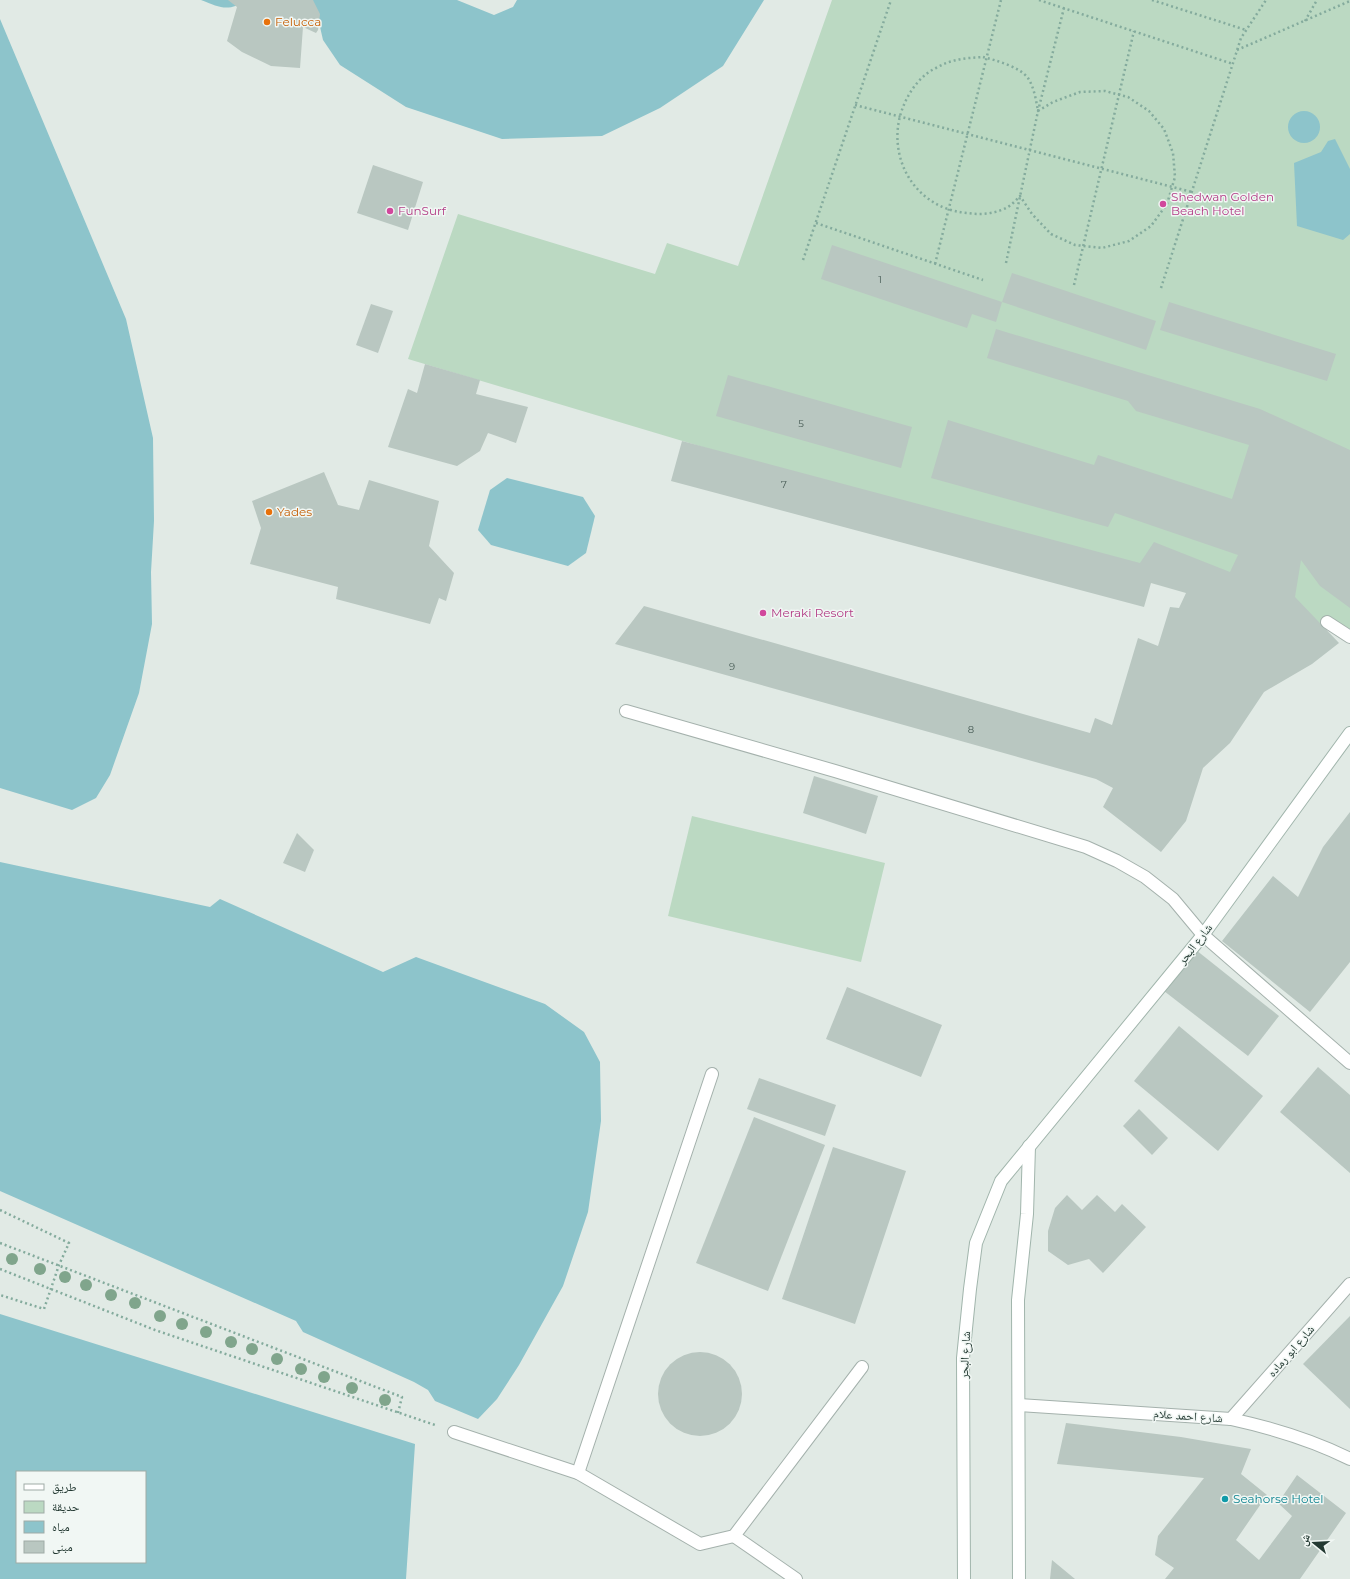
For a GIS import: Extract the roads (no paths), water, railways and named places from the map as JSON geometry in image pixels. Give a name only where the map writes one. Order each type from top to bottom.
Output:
[{"type":"main road","points":[[1327,622],[1350,637]]},
{"type":"main road","points":[[626,711],[827,769],[1086,847],[1117,861],[1145,877],[1173,899],[1203,935],[1350,1063]]},
{"type":"main road","name":"شارع البحر","points":[[964,1579],[963,1358],[976,1243],[1000,1181],[1203,935],[1350,733]]},
{"type":"main road","points":[[578,1473],[712,1074]]},
{"type":"main road","points":[[1019,1579],[1018,1300],[1027,1214],[1029,1146]]},
{"type":"main road","name":"شارع ابو رماده","points":[[1231,1419],[1350,1284]]},
{"type":"main road","points":[[454,1432],[578,1473],[700,1544],[734,1536],[862,1367]]},
{"type":"main road","name":"شارع احمد علام","points":[[1019,1405],[1231,1419],[1266,1426],[1350,1459]]},
{"type":"main road","points":[[734,1536],[796,1579]]},
{"type":"water","points":[[201,0],[248,0],[235,6],[224,8]]},
{"type":"water","points":[[303,0],[457,0],[494,15],[513,7],[517,0],[764,0],[723,66],[660,108],[602,136],[502,139],[406,107],[340,65],[323,40],[318,18]]},
{"type":"water","points":[[0,19],[126,319],[153,438],[154,521],[151,572],[152,624],[139,693],[110,775],[96,798],[72,810],[0,788]]},
{"type":"water","points":[[1301,111],[1307,111],[1316,115],[1320,127],[1316,139],[1307,143],[1301,143],[1292,139],[1288,130],[1288,124],[1292,115]]},
{"type":"water","points":[[1335,139],[1350,169],[1350,234],[1343,240],[1297,226],[1294,163],[1321,152],[1328,141]]},
{"type":"water","points":[[507,478],[583,497],[595,516],[586,553],[568,566],[491,545],[478,530],[490,490]]},
{"type":"water","points":[[0,862],[210,907],[220,899],[383,972],[416,957],[545,1004],[584,1032],[600,1062],[601,1121],[588,1212],[563,1286],[519,1365],[497,1399],[478,1419],[435,1401],[428,1390],[414,1382],[303,1332],[296,1321],[0,1191]]},
{"type":"water","points":[[0,1314],[415,1444],[406,1579],[0,1579]]},
{"type":"place","name":"Felucca","points":[[267,22]]},
{"type":"place","name":"Shedwan Golden Beach Hotel","points":[[1163,204]]},
{"type":"place","name":"FunSurf","points":[[390,211]]},
{"type":"place","name":"Yades","points":[[269,512]]},
{"type":"place","name":"Meraki Resort","points":[[763,613]]},
{"type":"place","name":"Seahorse Hotel","points":[[1225,1499]]}]
